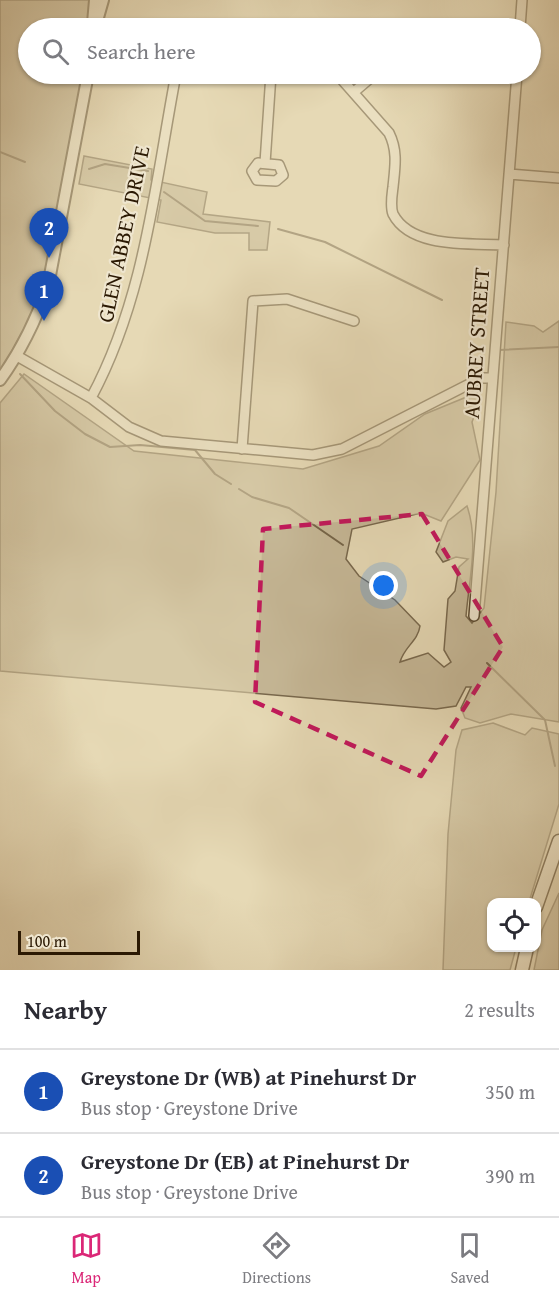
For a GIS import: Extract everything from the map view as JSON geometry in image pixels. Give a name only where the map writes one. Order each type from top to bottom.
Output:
[{"type":"main road","points":[[540,898],[559,841]]},
{"type":"main road","points":[[522,970],[526,952]]},
{"type":"street","points":[[94,18],[95,0]]},
{"type":"street","points":[[97,18],[103,0]]},
{"type":"street","points":[[521,18],[522,0]]},
{"type":"street","points":[[0,380],[17,356],[37,318],[48,286],[86,84]]},
{"type":"street","name":"GLEN ABBEY DRIVE","points":[[91,398],[118,344],[134,296],[174,84]]},
{"type":"street","points":[[265,163],[270,84]]},
{"type":"street","points":[[347,84],[395,143],[392,213],[402,226],[429,239],[504,246]]},
{"type":"street","points":[[354,92],[363,84]]},
{"type":"street","name":"AUBREY STREET","points":[[474,616],[516,84]]},
{"type":"street","points":[[509,174],[559,178]]},
{"type":"street","points":[[242,449],[253,301],[287,299],[354,321]]},
{"type":"street","points":[[17,356],[91,398],[129,427],[161,441],[313,454],[333,452],[481,378],[493,378]]},
{"type":"highlighted area","points":[[422,514],[503,647],[421,776],[255,702],[263,529]]},
{"type":"shaded area","points":[[0,0],[92,0],[90,18],[18,18],[18,84],[81,84],[45,277],[35,309],[0,372]]},
{"type":"shaded area","points":[[84,156],[152,169],[151,180],[207,192],[203,214],[270,222],[267,250],[249,250],[249,233],[215,233],[157,222],[161,200],[79,184]]},
{"type":"shaded area","points":[[559,321],[559,722],[511,714],[480,723],[465,718],[461,708],[471,687],[466,687],[456,706],[436,709],[0,671],[0,403],[24,374],[134,451],[303,469],[379,446],[425,414],[464,398],[476,389],[480,401],[472,422],[480,460],[441,521],[421,513],[352,529],[346,559],[359,576],[395,600],[420,626],[417,636],[400,662],[428,653],[444,667],[451,662],[444,650],[448,599],[455,591],[459,567],[468,559],[456,557],[443,562],[436,552],[448,521],[467,506],[471,519],[473,547],[466,616],[472,623],[484,608],[496,492],[506,322],[534,326],[543,332]]},
{"type":"shaded area","points":[[493,723],[525,735],[532,728],[559,734],[559,804],[530,898],[487,898],[487,952],[515,952],[510,970],[443,970],[448,834],[456,750],[462,730]]},
{"type":"shaded area","points":[[559,893],[559,970],[534,970],[538,952],[541,952],[542,930]]},
{"type":"waterway","points":[[0,152],[25,162]]},
{"type":"waterway","points":[[89,169],[105,164],[148,171]]},
{"type":"waterway","points":[[164,192],[205,221],[258,226]]},
{"type":"waterway","points":[[278,229],[325,242],[442,300]]},
{"type":"waterway","points":[[499,350],[559,347]]},
{"type":"waterway","points":[[20,374],[55,411],[85,434],[110,447],[140,445],[195,450],[215,474],[231,484]]},
{"type":"waterway","points":[[239,489],[252,497],[289,508],[343,545]]},
{"type":"waterway","points":[[487,663],[545,720],[555,766]]},
{"type":"place","name":"Greystone Dr (EB) at Pinehurst Dr","points":[[49,258]]},
{"type":"place","name":"Greystone Dr (WB) at Pinehurst Dr","points":[[44,321]]}]
